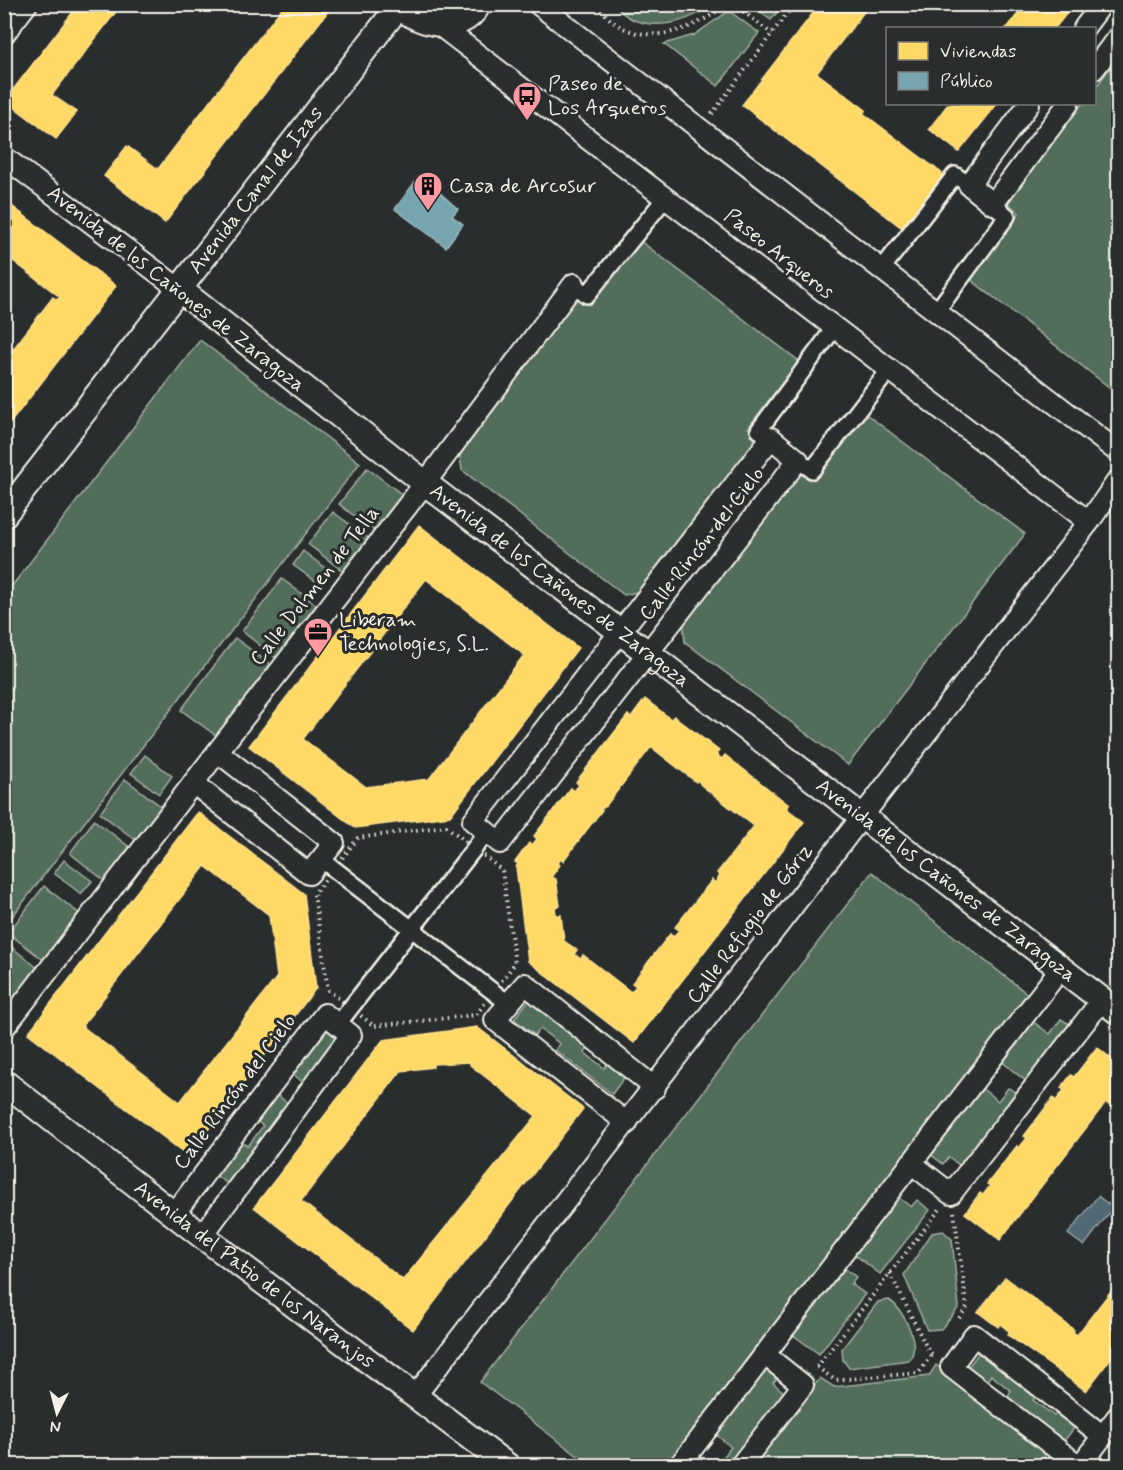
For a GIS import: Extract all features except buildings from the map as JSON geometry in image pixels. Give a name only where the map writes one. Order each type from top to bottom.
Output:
[{"type":"street","points":[[4,34],[27,4]]},
{"type":"street","points":[[396,6],[419,20],[440,25],[468,18],[479,4]]},
{"type":"street","points":[[538,4],[1119,452]]},
{"type":"street","points":[[1085,27],[1102,4]]},
{"type":"street","name":"Avenida Canal de Izas","points":[[4,515],[396,6]]},
{"type":"street","name":"Paseo Arqueros","points":[[440,25],[1089,522]]},
{"type":"street","points":[[1096,68],[1119,37]]},
{"type":"street","points":[[969,185],[1028,105]]},
{"type":"street","points":[[993,204],[1067,105]]},
{"type":"street","name":"Avenida de los Cañones de Zaragoza","points":[[4,157],[178,288],[425,483],[619,632],[863,815],[1110,1006]]},
{"type":"street","points":[[881,270],[955,175],[969,185],[1007,216],[936,312]]},
{"type":"street","name":"Calle Dolmen de Tella","points":[[4,1028],[425,483],[574,284],[587,295],[666,197]]},
{"type":"street","points":[[835,327],[759,430],[798,460],[812,470],[890,369]]},
{"type":"street","name":"Calle Rincón del Cielo","points":[[771,438],[473,821],[500,843],[798,460]]},
{"type":"street","name":"Calle Refugio de Góriz","points":[[416,1395],[655,1088],[1119,480]]},
{"type":"street","points":[[193,783],[309,874],[334,843],[218,752]]},
{"type":"street","points":[[202,1236],[351,1035],[338,1024],[487,832]]},
{"type":"street","points":[[321,859],[509,1004]]},
{"type":"street","points":[[679,1466],[1061,968]]},
{"type":"street","points":[[627,1123],[495,1020],[525,984],[655,1088]]},
{"type":"street","points":[[911,1162],[951,1194],[1110,1006]]},
{"type":"street","name":"Calle Rincón del Cielo","points":[[174,1214],[324,1014],[338,1024]]},
{"type":"street","name":"Avenida del Patio de los Naranjos","points":[[4,1082],[202,1236],[508,1466]]},
{"type":"street","points":[[974,1335],[1113,1427],[1080,1466],[951,1368],[974,1335]]},
{"type":"street","points":[[740,1466],[803,1385],[764,1354]]},
{"type":"path","points":[[598,4],[614,22],[628,32],[648,35],[690,29],[726,4]]},
{"type":"path","points":[[734,4],[772,34]]},
{"type":"path","points":[[700,130],[794,4]]},
{"type":"path","points":[[803,1385],[951,1194]]},
{"type":"path","points":[[951,1194],[967,1307],[953,1326]]},
{"type":"path","points":[[890,1273],[928,1350],[951,1368]]},
{"type":"path","points":[[817,1367],[835,1380],[919,1373],[939,1345]]},
{"type":"green space","points":[[750,4],[783,5],[771,20]]},
{"type":"green space","points":[[615,5],[711,5],[688,18],[675,22],[649,24],[636,21]]},
{"type":"green space","points":[[729,11],[759,33],[718,86],[664,44],[694,35]]},
{"type":"green space","points":[[1118,57],[1118,394],[970,279],[1019,213],[1007,202],[1081,105],[1096,105],[1096,87]]},
{"type":"green space","points":[[639,240],[799,361],[748,428],[761,439],[642,591],[624,595],[462,470],[459,450],[577,298],[590,305]]},
{"type":"green space","points":[[200,340],[360,463],[5,926],[5,595]]},
{"type":"green space","points":[[866,414],[1025,534],[848,765],[685,642],[683,622],[800,469],[814,479]]},
{"type":"green space","points":[[367,468],[404,496],[375,532],[339,504]]},
{"type":"green space","points":[[333,512],[371,540],[345,573],[308,544]]},
{"type":"green space","points":[[303,551],[329,571],[319,584],[293,565]]},
{"type":"green space","points":[[282,579],[318,606],[277,659],[242,631]]},
{"type":"green space","points":[[235,638],[273,666],[218,737],[181,710]]},
{"type":"green space","points":[[145,755],[172,776],[159,794],[131,773]]},
{"type":"green space","points":[[125,779],[163,808],[137,841],[100,813]]},
{"type":"green space","points":[[94,820],[132,849],[106,882],[70,853]]},
{"type":"green space","points":[[64,860],[92,881],[81,894],[54,873]]},
{"type":"green space","points":[[872,872],[1030,996],[669,1465],[590,1465],[480,1382]]},
{"type":"green space","points":[[44,886],[81,915],[45,961],[8,933]]},
{"type":"green space","points":[[4,941],[39,969],[4,1013]]},
{"type":"green space","points":[[529,1000],[589,1046],[585,1053],[604,1068],[609,1062],[626,1075],[612,1094],[555,1050],[560,1044],[540,1029],[535,1035],[514,1019]]},
{"type":"green space","points":[[1061,1019],[1071,1025],[1028,1083],[1001,1061],[1032,1021],[1050,1034]]},
{"type":"green space","points":[[327,1030],[340,1040],[305,1084],[293,1074]]},
{"type":"green space","points":[[980,1087],[998,1101],[1008,1088],[1018,1093],[960,1166],[949,1157],[943,1164],[929,1153]]},
{"type":"green space","points":[[277,1095],[289,1104],[228,1184],[215,1175],[241,1141],[248,1146],[263,1126],[258,1122]]},
{"type":"green space","points":[[898,1197],[911,1207],[917,1200],[930,1210],[880,1274],[854,1254]]},
{"type":"green space","points":[[943,1231],[952,1239],[959,1307],[941,1329],[927,1330],[904,1275],[932,1233]]},
{"type":"green space","points":[[843,1267],[856,1277],[851,1284],[865,1294],[819,1354],[792,1334]]},
{"type":"green space","points":[[889,1300],[905,1319],[912,1337],[912,1354],[909,1360],[849,1368],[843,1360],[842,1349],[878,1302]]},
{"type":"green space","points":[[981,1350],[1038,1393],[1033,1400],[1054,1416],[1060,1409],[1078,1423],[1064,1441],[1007,1397],[1011,1391],[991,1375],[987,1381],[968,1367]]},
{"type":"green space","points":[[936,1365],[1044,1447],[1045,1465],[753,1466],[820,1378],[834,1387],[929,1376]]},
{"type":"green space","points":[[765,1367],[778,1377],[773,1383],[786,1394],[730,1465],[722,1459],[731,1447],[714,1433]]},
{"type":"water","points":[[1098,1196],[1113,1208],[1084,1246],[1068,1234]]},
{"type":"place","name":"Paseo de Los Arqueros","points":[[527,122]]},
{"type":"place","name":"Casa de Arcosur","points":[[428,212]]},
{"type":"place","name":"Liberam Technologies, S.L.","points":[[318,658]]}]
